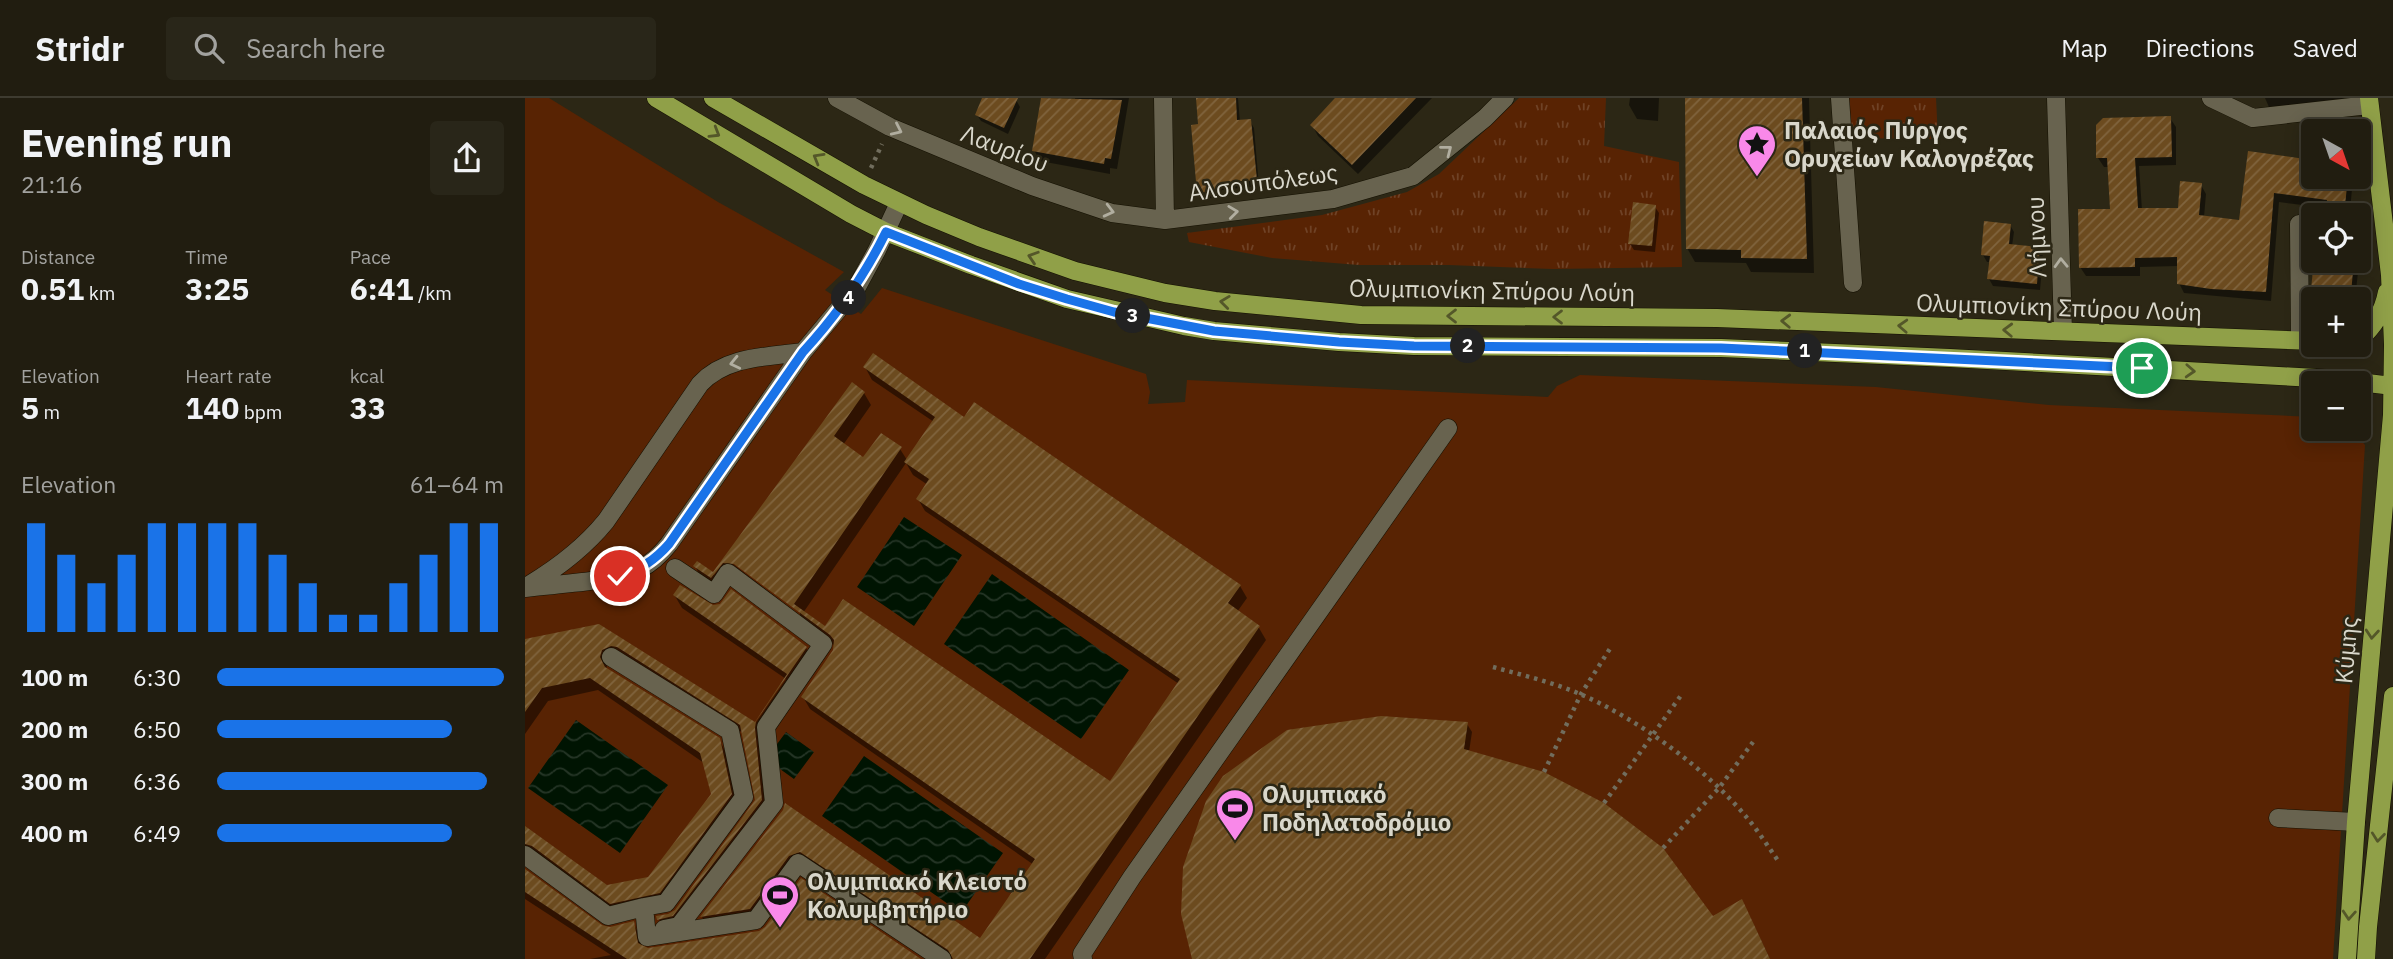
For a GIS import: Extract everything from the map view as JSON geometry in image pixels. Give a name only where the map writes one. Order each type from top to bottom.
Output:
[{"type":"main road","points":[[656,98],[886,232],[1019,284],[1067,299],[1114,312],[1214,331],[1414,346],[1721,348],[1937,357],[2334,379],[2392,386]]},
{"type":"main road","name":"Ολυμπιονίκη Σπύρου Λούη","points":[[713,98],[864,185],[979,237],[1075,271],[1165,293],[1215,301],[1361,315],[1717,318],[2301,341]]},
{"type":"main road","name":"Κύμης","points":[[2347,959],[2356,822],[2392,415],[2390,275],[2369,102]]},
{"type":"main road","points":[[2371,328],[2384,305],[2390,275]]},
{"type":"main road","points":[[2371,342],[2393,345]]},
{"type":"main road","points":[[2366,959],[2393,696]]},
{"type":"street","name":"Λαυρίου","points":[[837,98],[890,127],[1033,186],[1112,213],[1165,220]]},
{"type":"street","points":[[1163,98],[1165,220]]},
{"type":"street","name":"Αλσουπόλεως","points":[[1165,220],[1333,200],[1413,176],[1485,118],[1504,98]]},
{"type":"street","points":[[1840,98],[1853,283]]},
{"type":"street","name":"Λήμνου","points":[[2056,98],[2063,331]]},
{"type":"street","points":[[2211,98],[2253,118],[2369,102]]},
{"type":"street","points":[[525,588],[620,576],[640,569],[657,558],[803,352],[857,287],[899,203]]},
{"type":"street","points":[[2299,224],[2303,287]]},
{"type":"street","points":[[525,588],[589,542],[710,373],[737,361],[803,352]]},
{"type":"street","points":[[1081,957],[1183,804],[1448,428]]},
{"type":"street","points":[[647,933],[679,926],[774,803],[766,727],[823,644],[728,573],[714,594],[675,568]]},
{"type":"street","points":[[525,855],[608,916],[666,904],[744,797],[730,731],[611,657]]},
{"type":"street","points":[[2278,818],[2356,822]]},
{"type":"street","points":[[644,907],[647,937],[757,920],[798,863],[942,959]]},
{"type":"path","points":[[1544,772],[1580,696],[1611,647]]},
{"type":"path","points":[[1493,667],[1542,680],[1580,696],[1653,737],[1718,789],[1747,818],[1779,862]]},
{"type":"path","points":[[1604,803],[1682,694]]},
{"type":"path","points":[[1663,848],[1718,789],[1753,742]]},
{"type":"green space","points":[[525,98],[549,98],[718,202],[844,272],[825,290],[861,314],[882,288],[1146,374],[1150,392],[1148,404],[1185,402],[1187,380],[1548,397],[1557,386],[1580,375],[1876,387],[2049,405],[2301,416],[2301,441],[2362,441],[2365,445],[2333,959],[525,959]]},
{"type":"green space","points":[[1519,98],[1606,98],[1604,146],[1679,162],[1682,267],[1553,269],[1359,265],[1272,258],[1189,242],[1187,233],[1322,215],[1407,192],[1439,174]]},
{"type":"green space","points":[[1848,98],[1936,98],[1938,139],[1850,138]]},
{"type":"water","points":[[904,517],[962,555],[914,626],[857,587]]},
{"type":"water","points":[[992,574],[1129,670],[1081,739],[944,644]]},
{"type":"water","points":[[576,720],[668,785],[620,853],[528,788]]},
{"type":"water","points":[[786,732],[814,752],[794,779],[766,759]]},
{"type":"water","points":[[864,756],[1003,853],[961,913],[822,816]]},
{"type":"building","points":[[982,98],[1018,98],[1004,128],[975,115]]},
{"type":"building","points":[[1041,98],[1122,100],[1111,159],[1105,158],[1104,164],[1032,151]]},
{"type":"building","points":[[1196,98],[1236,98],[1237,120],[1251,119],[1257,180],[1219,183],[1219,191],[1197,193],[1191,125],[1198,124]]},
{"type":"building","points":[[1335,98],[1416,98],[1352,165],[1310,125]]},
{"type":"building","points":[[1685,98],[1802,98],[1807,259],[1741,258],[1741,250],[1686,249]]},
{"type":"building","points":[[2171,116],[2172,157],[2135,158],[2138,208],[2178,208],[2180,181],[2202,183],[2199,215],[2239,220],[2248,151],[2301,158],[2301,189],[2347,189],[2345,203],[2327,203],[2327,200],[2274,193],[2266,292],[2177,284],[2177,257],[2135,258],[2135,267],[2079,268],[2078,209],[2110,209],[2107,158],[2096,158],[2096,125],[2103,118]]},
{"type":"building","points":[[1633,202],[1656,205],[1652,246],[1628,244]]},
{"type":"building","points":[[1984,221],[2011,224],[2009,244],[2040,247],[2037,284],[1987,279],[1990,256],[1981,255]]},
{"type":"building","points":[[2313,273],[2353,273],[2352,287],[2311,287]]},
{"type":"building","points":[[873,353],[964,417],[974,402],[1241,585],[1228,603],[1260,626],[1030,959],[953,959],[948,950],[800,852],[789,856],[750,909],[700,917],[783,810],[785,803],[980,938],[1035,859],[801,697],[833,650],[834,640],[830,635],[734,564],[723,563],[711,578],[693,566],[697,561],[713,572],[852,382],[865,392],[834,436],[863,457],[881,433],[902,447],[794,604],[825,626],[843,599],[1110,781],[1180,679],[916,499],[929,479],[904,462],[935,417],[863,367]]},
{"type":"building","points":[[680,585],[713,605],[720,604],[731,589],[807,647],[756,721],[762,800],[673,916],[657,920],[656,916],[675,910],[755,800],[740,725],[617,647],[611,646],[602,650],[600,657],[605,667],[720,738],[732,794],[660,893],[610,904],[532,846],[525,844],[525,826],[607,885],[648,877],[711,794],[700,753],[590,678],[542,688],[525,712],[525,639],[599,624],[755,722],[787,674],[673,595]]},
{"type":"building","points":[[1381,716],[1468,722],[1464,749],[1544,772],[1604,803],[1663,848],[1713,916],[1742,899],[1770,959],[1192,959],[1181,914],[1183,867],[1206,801],[1223,776],[1287,730]]},
{"type":"building","points":[[525,869],[602,925],[610,927],[634,921],[638,943],[648,948],[759,931],[765,927],[801,878],[921,959],[627,959],[525,892]]},
{"type":"place","name":"Παλαιός Πύργος Ορυχείων Καλογρέζας","points":[[1757,178]]},
{"type":"place","name":"Ολυμπιακό Ποδηλατοδρόμιο","points":[[1235,842]]},
{"type":"place","name":"Ολυμπιακό Κλειστό Κολυμβητήριο","points":[[780,929]]},
{"type":"route","points":[[620,576],[640,569],[657,558],[669,544],[803,352],[857,287],[886,232],[1019,284],[1067,299],[1114,312],[1214,331],[1414,346],[1721,348],[2142,368]]}]
